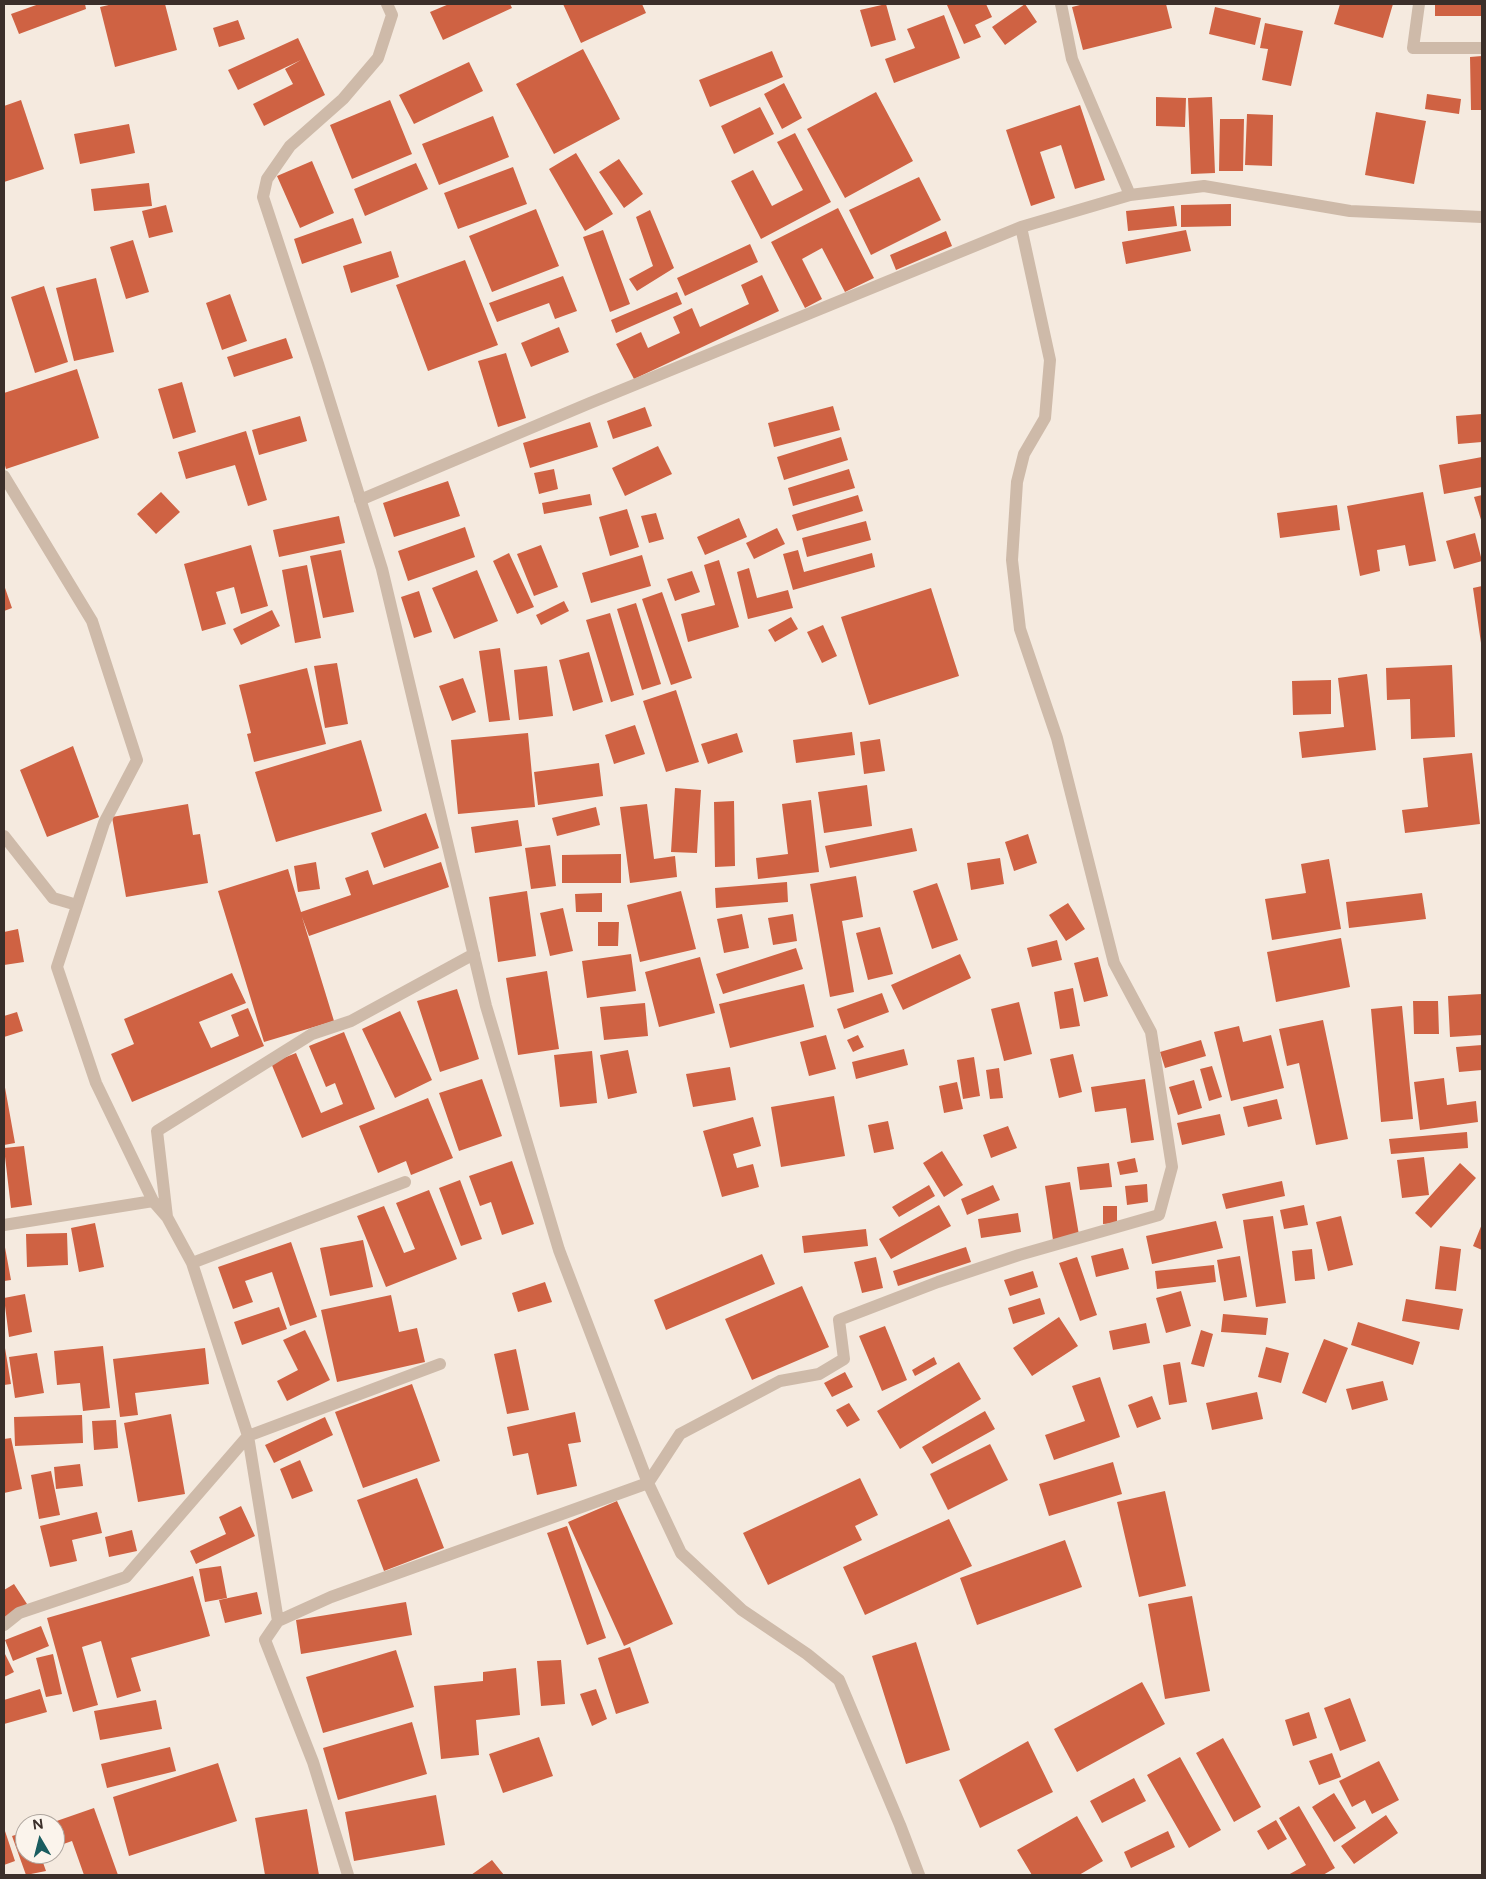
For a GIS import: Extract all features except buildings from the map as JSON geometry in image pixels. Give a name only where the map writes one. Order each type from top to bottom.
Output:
[{"type":"street","points":[[387,4],[392,15],[378,58],[343,99],[290,146],[267,179],[263,197],[382,569],[486,1006],[559,1250],[648,1483],[681,1553],[742,1610],[807,1654],[839,1680],[919,1875]]},
{"type":"street","points":[[1061,4],[1072,59],[1130,196]]},
{"type":"street","points":[[1419,4],[1412,48],[1482,48]]},
{"type":"street","points":[[360,500],[599,399],[1021,227],[1130,196],[1204,186],[1350,211],[1482,217]]},
{"type":"street","points":[[348,1875],[313,1762],[265,1640],[278,1621],[330,1597],[648,1483],[680,1434],[780,1381],[818,1374],[844,1359],[839,1320],[956,1276],[1160,1215],[1172,1167],[1150,1032],[1114,963],[1057,738],[1020,629],[1012,560],[1017,482],[1024,454],[1045,418],[1050,360],[1021,227]]},
{"type":"street","points":[[4,476],[92,621],[137,760],[104,823],[57,967],[96,1082],[153,1201],[167,1217],[192,1263],[248,1436],[278,1621]]},
{"type":"street","points":[[4,836],[53,898],[77,905]]},
{"type":"street","points":[[167,1217],[157,1131],[312,1034],[351,1021],[474,954]]},
{"type":"street","points":[[192,1263],[405,1182]]},
{"type":"street","points":[[4,1225],[153,1201]]},
{"type":"street","points":[[4,1625],[19,1613],[126,1577],[248,1436],[440,1364]]}]
